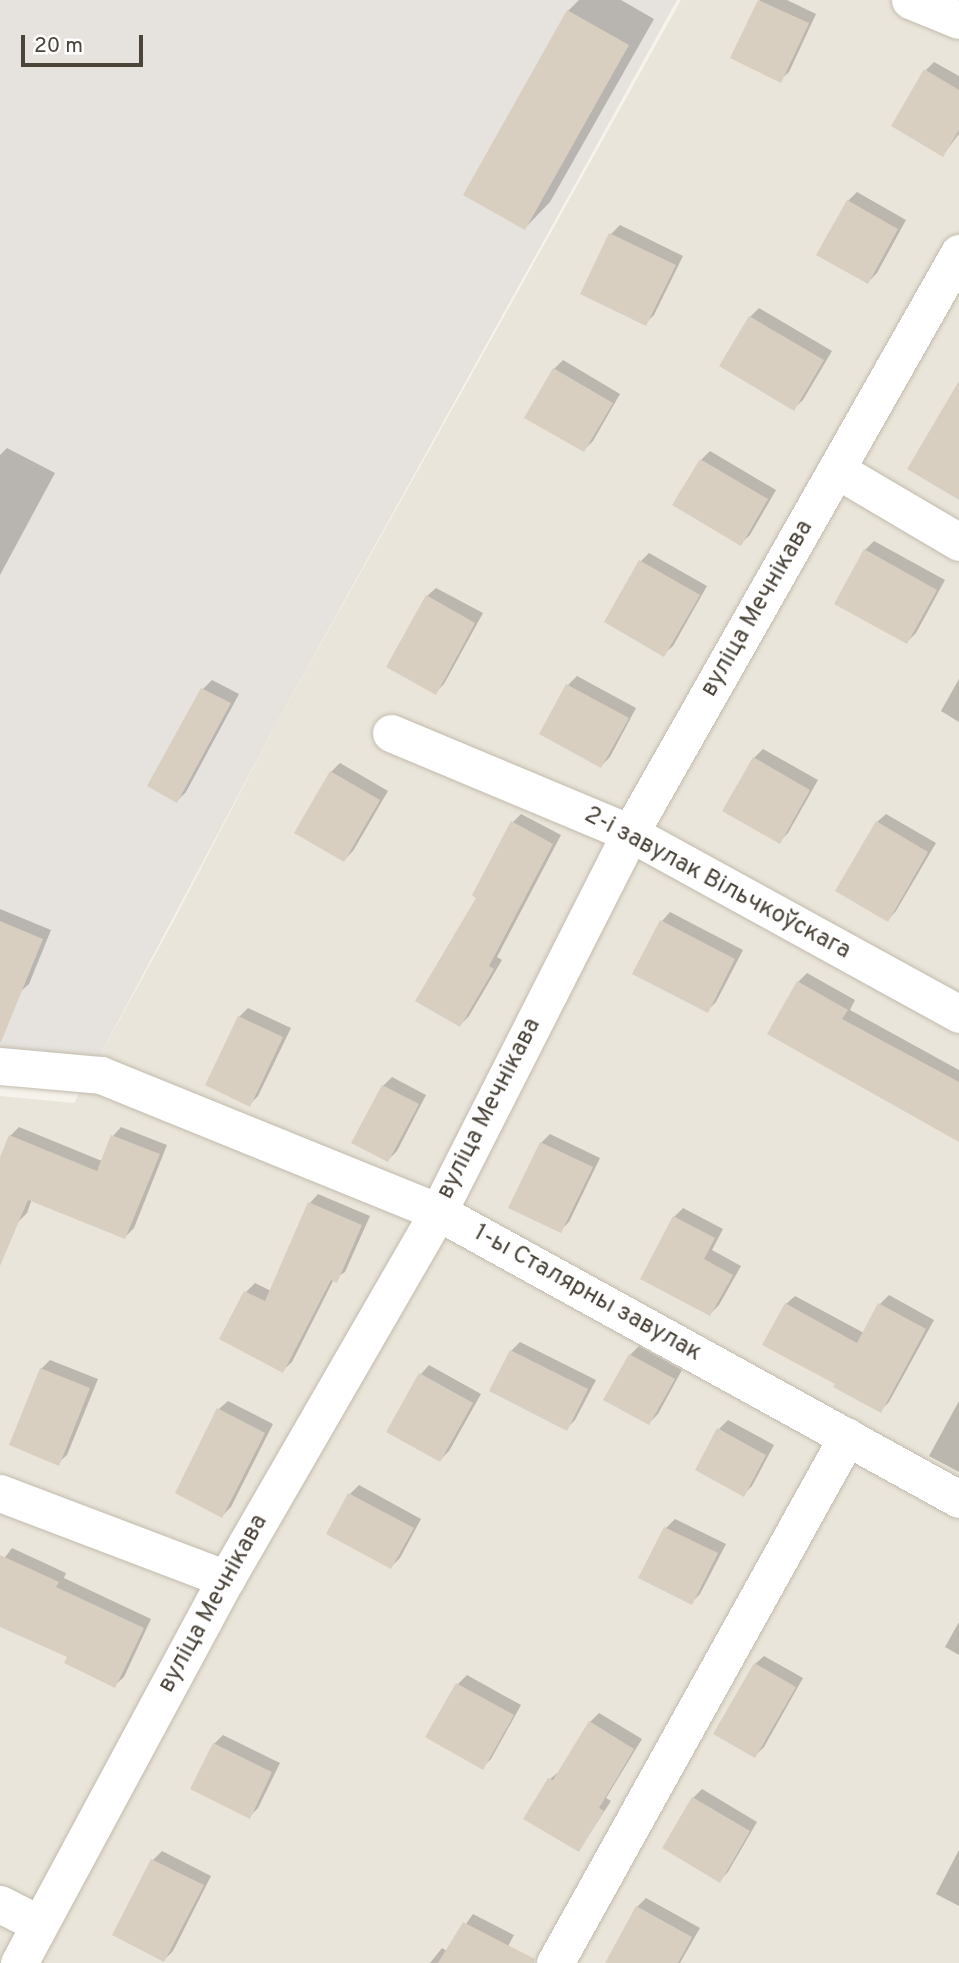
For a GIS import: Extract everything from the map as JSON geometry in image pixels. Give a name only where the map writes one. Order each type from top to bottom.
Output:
[{"type":"street","points":[[910,0],[959,20]]},
{"type":"street","name":"вуліца Мечнікава","points":[[19,1963],[226,1580],[438,1212],[630,833],[959,253]]},
{"type":"street","points":[[837,470],[959,542]]},
{"type":"street","name":"2-і завулак Вільчкоўскага","points":[[391,733],[630,833],[959,1014]]},
{"type":"street","name":"1-ы Сталярны завулак","points":[[0,1066],[101,1076],[438,1212],[959,1499]]},
{"type":"street","points":[[555,1963],[847,1437]]},
{"type":"street","points":[[0,1493],[226,1580]]},
{"type":"street","points":[[0,1905],[39,1924]]},
{"type":"shaded area","points":[[0,0],[677,0],[276,724],[97,1061],[42,1051],[0,1048]]},
{"type":"shaded area","points":[[681,0],[959,0],[959,1963],[0,1963],[0,1096],[74,1103],[173,922],[276,724]]},
{"type":"building","points":[[758,0],[809,23],[781,83],[730,58]]},
{"type":"building","points":[[567,10],[629,45],[525,230],[463,195]]},
{"type":"building","points":[[924,69],[959,90],[959,130],[943,157],[891,126]]},
{"type":"building","points":[[847,200],[898,229],[868,284],[816,255]]},
{"type":"building","points":[[609,233],[676,265],[646,326],[580,294]]},
{"type":"building","points":[[749,316],[824,360],[794,411],[719,366]]},
{"type":"building","points":[[553,368],[613,403],[584,452],[524,418]]},
{"type":"building","points":[[959,381],[959,500],[907,469]]},
{"type":"building","points":[[700,459],[768,499],[741,546],[672,505]]},
{"type":"building","points":[[864,549],[937,590],[907,644],[834,604]]},
{"type":"building","points":[[639,560],[700,595],[664,657],[604,622]]},
{"type":"building","points":[[426,595],[475,623],[436,695],[386,667]]},
{"type":"building","points":[[566,684],[629,718],[601,768],[539,734]]},
{"type":"building","points":[[201,688],[231,703],[177,803],[147,786]]},
{"type":"building","points":[[753,757],[810,790],[780,844],[722,811]]},
{"type":"building","points":[[330,771],[380,800],[344,862],[294,833]]},
{"type":"building","points":[[511,821],[553,844],[489,966],[494,969],[460,1027],[415,1001],[476,898],[472,895]]},
{"type":"building","points":[[876,821],[928,852],[888,922],[835,891]]},
{"type":"building","points":[[660,920],[735,959],[708,1013],[632,974]]},
{"type":"building","points":[[0,921],[43,939],[1,1042],[0,1042]]},
{"type":"building","points":[[797,981],[848,1010],[842,1019],[959,1082],[959,1142],[767,1034]]},
{"type":"building","points":[[238,1016],[283,1037],[250,1107],[205,1085]]},
{"type":"building","points":[[382,1085],[419,1104],[388,1162],[351,1143]]},
{"type":"building","points":[[9,1135],[97,1171],[111,1135],[160,1154],[125,1239],[28,1200],[0,1266],[0,1157]]},
{"type":"building","points":[[540,1142],[593,1167],[561,1233],[508,1208]]},
{"type":"building","points":[[308,1202],[362,1225],[337,1283],[331,1280],[283,1373],[219,1339],[244,1291],[265,1301]]},
{"type":"building","points":[[673,1216],[715,1238],[704,1259],[733,1275],[710,1316],[640,1279]]},
{"type":"building","points":[[785,1303],[857,1343],[878,1303],[926,1329],[881,1413],[833,1387],[835,1384],[762,1345]]},
{"type":"building","points":[[510,1350],[588,1389],[567,1431],[489,1391]]},
{"type":"building","points":[[629,1354],[675,1379],[649,1425],[603,1400]]},
{"type":"building","points":[[40,1368],[90,1388],[59,1466],[9,1445]]},
{"type":"building","points":[[419,1373],[473,1403],[440,1462],[386,1432]]},
{"type":"building","points":[[217,1408],[265,1433],[222,1518],[175,1493]]},
{"type":"building","points":[[717,1428],[766,1455],[744,1497],[695,1470]]},
{"type":"building","points":[[348,1493],[414,1528],[391,1569],[326,1534]]},
{"type":"building","points":[[664,1527],[718,1553],[692,1605],[638,1578]]},
{"type":"building","points":[[0,1555],[59,1582],[56,1587],[144,1628],[115,1688],[64,1663],[67,1657],[0,1627]]},
{"type":"building","points":[[754,1663],[796,1687],[755,1758],[713,1734]]},
{"type":"building","points":[[456,1683],[514,1715],[483,1770],[425,1737]]},
{"type":"building","points":[[589,1721],[634,1749],[599,1808],[604,1811],[579,1852],[523,1819],[548,1778],[553,1780]]},
{"type":"building","points":[[213,1743],[272,1772],[250,1819],[190,1789]]},
{"type":"building","points":[[692,1797],[750,1831],[720,1883],[662,1848]]},
{"type":"building","points":[[151,1859],[204,1885],[164,1962],[112,1935]]},
{"type":"building","points":[[636,1906],[692,1937],[678,1963],[605,1963]]},
{"type":"building","points":[[463,1922],[535,1959],[534,1963],[438,1963]]}]
